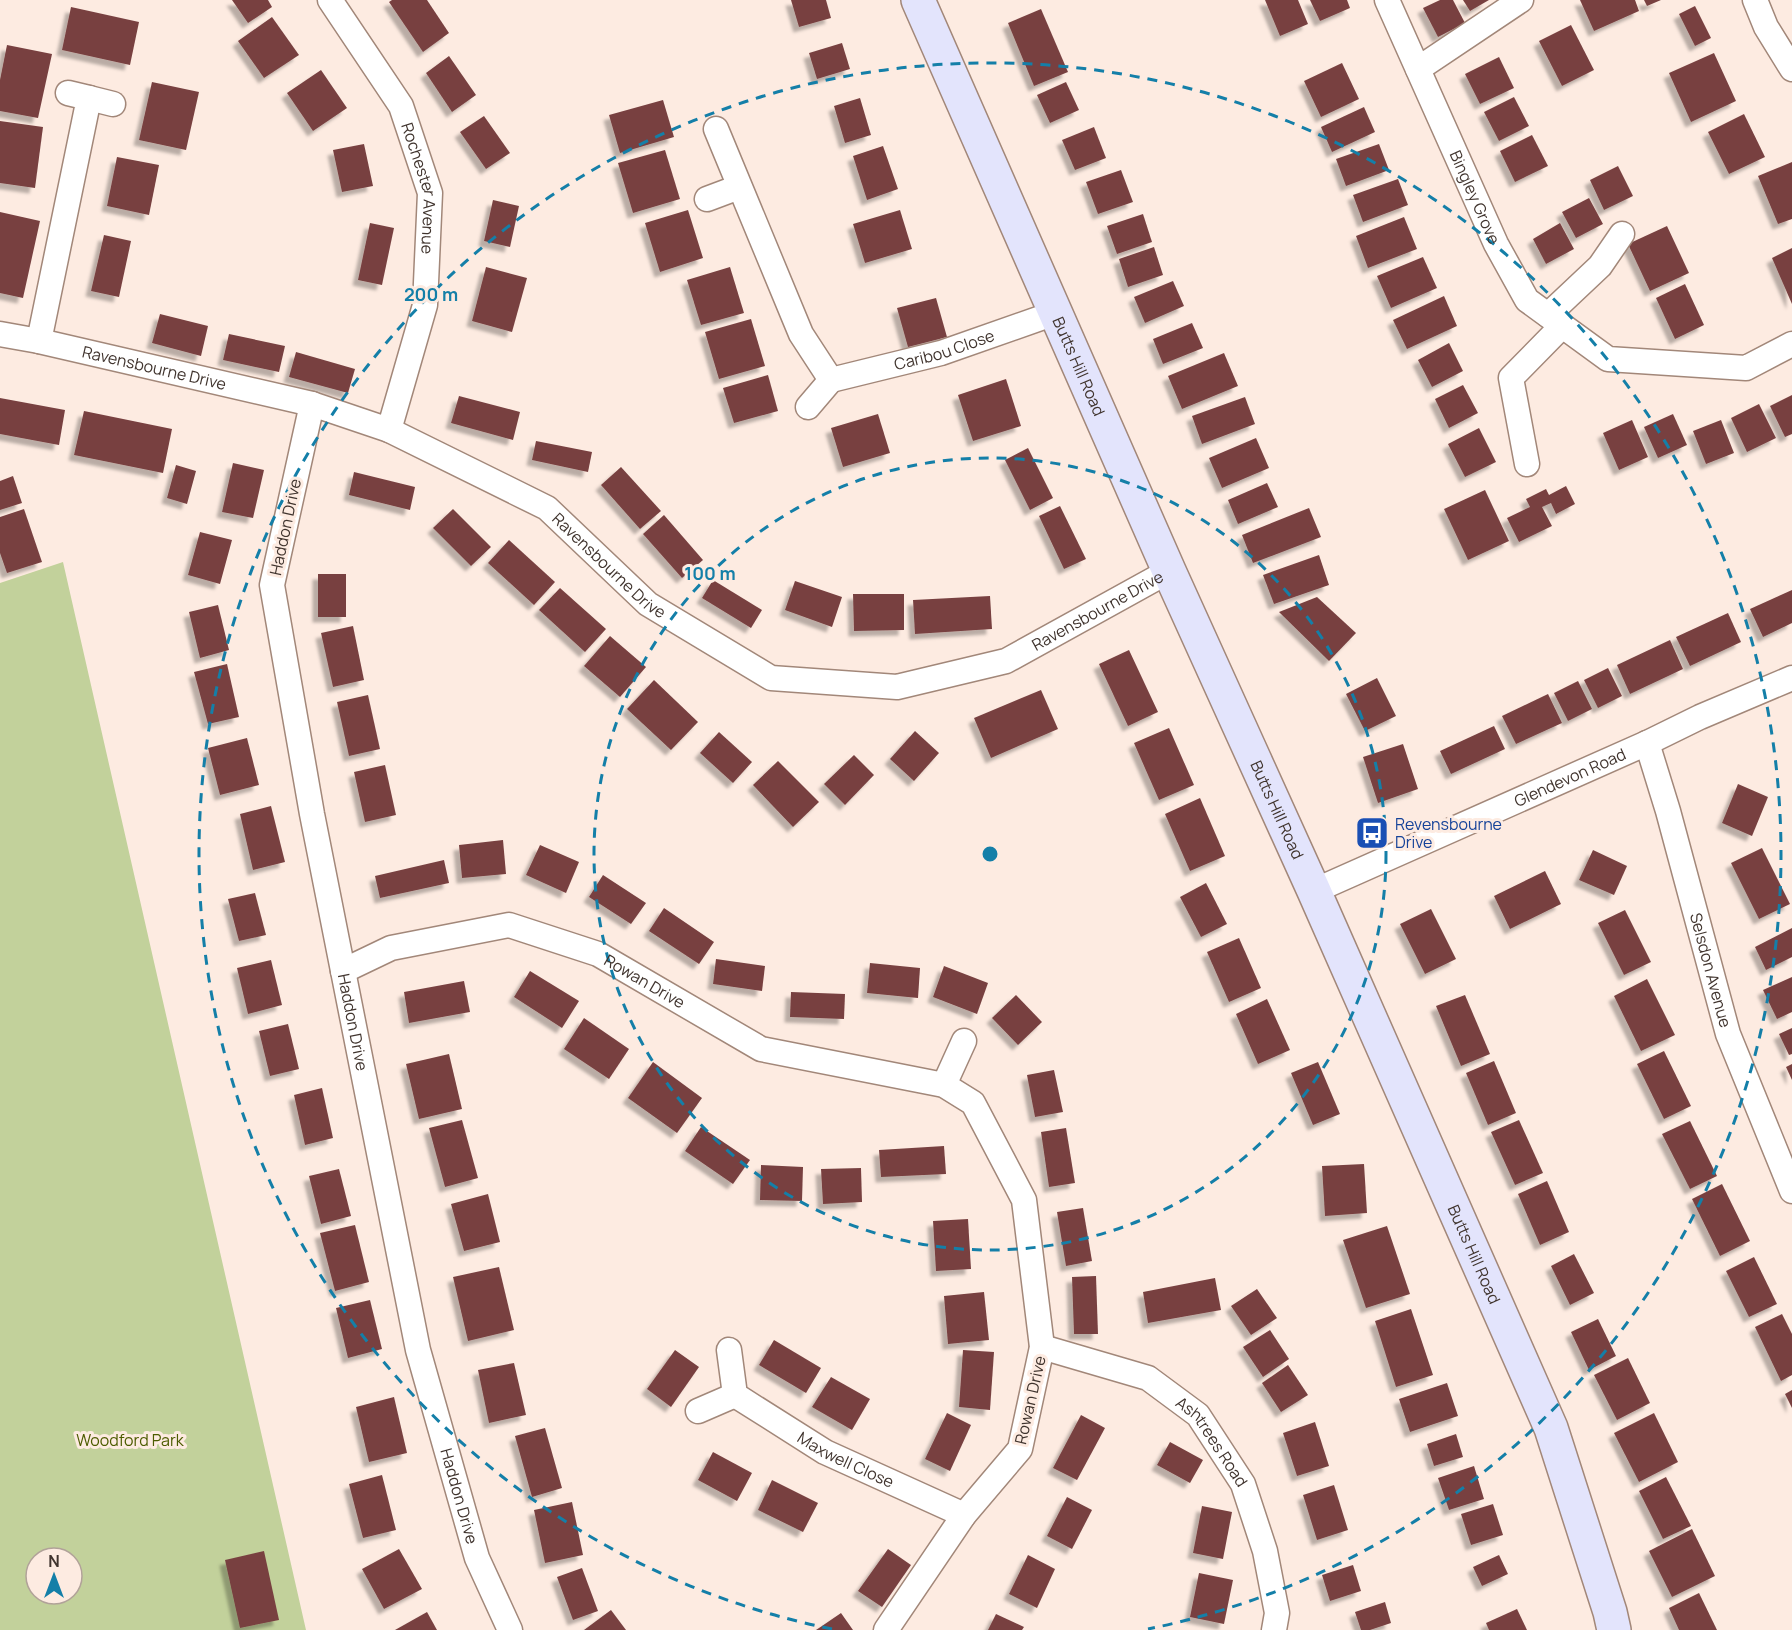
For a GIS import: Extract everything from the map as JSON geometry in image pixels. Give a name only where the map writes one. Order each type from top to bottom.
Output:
[{"type":"street","name":"Rochester Avenue","points":[[330,0],[401,106],[430,193],[425,305],[389,430]]},
{"type":"street","name":"Butts Hill Road","points":[[918,0],[1169,571],[1314,891],[1551,1428],[1614,1630]]},
{"type":"street","name":"Bingley Grove","points":[[1387,0],[1496,244],[1527,300],[1608,359],[1746,368],[1792,344]]},
{"type":"street","points":[[1418,69],[1521,0]]},
{"type":"street","points":[[1755,0],[1766,27],[1792,69]]},
{"type":"street","points":[[39,341],[79,96],[113,104]]},
{"type":"street","points":[[716,129],[801,334],[831,380],[808,407]]},
{"type":"street","points":[[707,199],[739,187]]},
{"type":"street","points":[[1527,464],[1511,378],[1600,266],[1622,234]]},
{"type":"street","name":"Caribou Close","points":[[831,380],[941,353],[1055,312]]},
{"type":"street","name":"Ravensbourne Drive","points":[[0,334],[312,404],[389,430],[547,508],[648,604],[771,678],[897,687],[1006,661],[1169,571]]},
{"type":"street","name":"Haddon Drive","points":[[312,404],[272,585],[312,814],[418,1350],[477,1557],[510,1630]]},
{"type":"street","name":"Glendevon Road","points":[[1314,891],[1647,743],[1700,717],[1792,678]]},
{"type":"street","name":"Selsdon Avenue","points":[[1647,743],[1668,811],[1728,1034],[1792,1191]]},
{"type":"street","name":"Rowan Drive","points":[[343,971],[392,948],[509,925],[598,954],[761,1049],[944,1085],[974,1103],[1024,1200],[1042,1347],[1020,1449],[964,1515],[886,1630]]},
{"type":"street","points":[[944,1085],[964,1041]]},
{"type":"street","name":"Ashtrees Road","points":[[1042,1347],[1148,1378],[1198,1415],[1243,1484],[1265,1551],[1277,1612],[1274,1630]]},
{"type":"street","points":[[698,1411],[735,1395],[729,1350]]},
{"type":"street","name":"Maxwell Close","points":[[735,1395],[825,1452],[964,1515]]},
{"type":"green space","name":"Woodford Park","points":[[63,562],[306,1630],[0,1630],[0,583]]},
{"type":"building","points":[[232,0],[268,0],[272,7],[248,23]]},
{"type":"building","points":[[392,0],[427,0],[449,33],[423,52],[389,2]]},
{"type":"building","points":[[791,0],[826,0],[831,18],[799,27]]},
{"type":"building","points":[[1265,0],[1298,0],[1308,24],[1280,36]]},
{"type":"building","points":[[1310,0],[1347,0],[1350,8],[1320,21]]},
{"type":"building","points":[[1440,0],[1453,0],[1465,23],[1438,37],[1423,8]]},
{"type":"building","points":[[1463,0],[1489,0],[1470,11]]},
{"type":"building","points":[[1580,0],[1635,0],[1639,11],[1594,31]]},
{"type":"building","points":[[1644,0],[1661,0],[1647,6]]},
{"type":"building","points":[[1695,6],[1711,38],[1695,46],[1679,14]]},
{"type":"building","points":[[71,7],[139,22],[130,65],[62,50]]},
{"type":"building","points":[[1041,9],[1068,72],[1034,86],[1008,23]]},
{"type":"building","points":[[272,17],[299,55],[264,78],[238,41]]},
{"type":"building","points":[[1571,25],[1594,70],[1562,86],[1539,41]]},
{"type":"building","points":[[842,43],[850,69],[817,79],[809,53]]},
{"type":"building","points":[[7,45],[52,54],[38,118],[0,111],[0,80]]},
{"type":"building","points":[[1714,53],[1736,101],[1691,122],[1669,73]]},
{"type":"building","points":[[449,56],[476,95],[452,112],[426,73]]},
{"type":"building","points":[[1499,57],[1514,88],[1480,104],[1465,74]]},
{"type":"building","points":[[1342,63],[1359,99],[1321,117],[1304,81]]},
{"type":"building","points":[[321,70],[347,108],[313,131],[287,93]]},
{"type":"building","points":[[152,82],[199,92],[186,150],[139,140]]},
{"type":"building","points":[[1066,82],[1079,110],[1050,123],[1037,95]]},
{"type":"building","points":[[1514,97],[1529,126],[1499,141],[1484,112]]},
{"type":"building","points":[[860,98],[871,135],[845,143],[834,106]]},
{"type":"building","points":[[663,100],[674,137],[620,153],[609,115]]},
{"type":"building","points":[[1364,107],[1375,132],[1332,152],[1321,127]]},
{"type":"building","points":[[1744,114],[1765,157],[1729,174],[1708,132]]},
{"type":"building","points":[[484,116],[510,153],[486,169],[460,132]]},
{"type":"building","points":[[0,121],[43,127],[35,188],[0,183]]},
{"type":"building","points":[[1094,127],[1106,158],[1075,170],[1062,140]]},
{"type":"building","points":[[1532,135],[1548,166],[1515,182],[1500,151]]},
{"type":"building","points":[[364,144],[373,186],[342,192],[333,150]]},
{"type":"building","points":[[1379,144],[1389,170],[1346,186],[1336,159]]},
{"type":"building","points":[[883,146],[898,189],[867,200],[853,156]]},
{"type":"building","points":[[665,150],[680,199],[633,213],[618,163]]},
{"type":"building","points":[[117,157],[159,165],[149,215],[107,206]]},
{"type":"building","points":[[1792,162],[1792,219],[1778,224],[1758,176]]},
{"type":"building","points":[[1618,166],[1633,196],[1604,210],[1590,180]]},
{"type":"building","points":[[1121,170],[1133,202],[1098,214],[1086,182]]},
{"type":"building","points":[[1398,179],[1408,205],[1363,222],[1353,195]]},
{"type":"building","points":[[1589,198],[1603,224],[1576,238],[1562,212]]},
{"type":"building","points":[[493,200],[519,206],[510,247],[484,241]]},
{"type":"building","points":[[688,210],[703,258],[660,272],[645,223]]},
{"type":"building","points":[[900,210],[912,249],[865,263],[853,224]]},
{"type":"building","points":[[0,212],[40,221],[23,298],[0,293]]},
{"type":"building","points":[[1143,214],[1152,242],[1117,254],[1107,226]]},
{"type":"building","points":[[1404,217],[1417,249],[1368,268],[1356,236]]},
{"type":"building","points":[[370,223],[394,228],[382,285],[358,280]]},
{"type":"building","points":[[1560,223],[1574,249],[1546,264],[1533,239]]},
{"type":"building","points":[[1667,226],[1689,273],[1650,291],[1628,244]]},
{"type":"building","points":[[104,235],[131,241],[119,297],[91,291]]},
{"type":"building","points":[[1154,247],[1163,275],[1128,287],[1119,259]]},
{"type":"building","points":[[1792,248],[1792,304],[1772,258]]},
{"type":"building","points":[[1423,257],[1437,288],[1391,308],[1377,276]]},
{"type":"building","points":[[486,267],[527,278],[512,332],[472,321]]},
{"type":"building","points":[[730,267],[744,313],[701,325],[687,280]]},
{"type":"building","points":[[1173,281],[1184,306],[1145,323],[1134,297]]},
{"type":"building","points":[[1685,284],[1704,325],[1675,339],[1656,298]]},
{"type":"building","points":[[1444,296],[1457,326],[1407,349],[1393,320]]},
{"type":"building","points":[[936,298],[947,337],[908,347],[897,308]]},
{"type":"building","points":[[160,314],[208,326],[201,356],[152,343]]},
{"type":"building","points":[[751,319],[765,366],[719,379],[705,332]]},
{"type":"building","points":[[1192,323],[1203,348],[1163,364],[1153,339]]},
{"type":"building","points":[[229,334],[285,346],[279,372],[223,360]]},
{"type":"building","points":[[1449,343],[1463,371],[1432,387],[1418,360]]},
{"type":"building","points":[[296,352],[355,369],[348,393],[289,377]]},
{"type":"building","points":[[1224,353],[1238,386],[1182,409],[1168,376]]},
{"type":"building","points":[[768,375],[778,411],[734,423],[723,388]]},
{"type":"building","points":[[1006,379],[1021,426],[973,441],[958,395]]},
{"type":"building","points":[[1463,385],[1478,413],[1449,428],[1435,399]]},
{"type":"building","points":[[1792,395],[1792,434],[1785,437],[1770,406]]},
{"type":"building","points":[[459,396],[520,412],[513,440],[451,423]]},
{"type":"building","points":[[1245,397],[1255,424],[1202,444],[1192,416]]},
{"type":"building","points":[[0,398],[65,410],[59,445],[0,434]]},
{"type":"building","points":[[1759,404],[1776,438],[1747,452],[1731,418]]},
{"type":"building","points":[[84,411],[172,429],[163,473],[74,455]]},
{"type":"building","points":[[878,414],[890,453],[843,467],[831,428]]},
{"type":"building","points":[[1673,414],[1687,445],[1658,458],[1644,427]]},
{"type":"building","points":[[1632,420],[1648,457],[1619,470],[1603,433]]},
{"type":"building","points":[[1721,420],[1734,453],[1706,464],[1693,431]]},
{"type":"building","points":[[1479,428],[1496,462],[1465,477],[1448,444]]},
{"type":"building","points":[[1256,438],[1269,468],[1222,488],[1209,458]]},
{"type":"building","points":[[536,441],[592,452],[588,472],[532,460]]},
{"type":"building","points":[[1028,448],[1053,498],[1030,510],[1005,460]]},
{"type":"building","points":[[233,463],[264,470],[253,518],[222,512]]},
{"type":"building","points":[[176,465],[196,471],[187,504],[167,498]]},
{"type":"building","points":[[621,467],[661,511],[640,529],[601,485]]},
{"type":"building","points":[[354,472],[415,487],[410,510],[349,495]]},
{"type":"building","points":[[13,476],[22,503],[0,510],[0,481]]},
{"type":"building","points":[[1267,483],[1278,507],[1238,524],[1228,500]]},
{"type":"building","points":[[1566,486],[1575,504],[1556,514],[1551,503],[1542,507],[1552,526],[1519,542],[1507,518],[1530,507],[1526,499],[1546,489],[1549,495]]},
{"type":"building","points":[[1485,490],[1509,541],[1468,560],[1444,509]]},
{"type":"building","points":[[1060,506],[1086,559],[1064,569],[1039,516]]},
{"type":"building","points":[[1309,508],[1321,537],[1253,563],[1242,535]]},
{"type":"building","points":[[24,509],[42,562],[7,573],[0,553],[0,517]]},
{"type":"building","points":[[453,509],[491,547],[471,566],[433,528]]},
{"type":"building","points":[[664,515],[703,560],[682,578],[643,534]]},
{"type":"building","points":[[200,532],[232,540],[220,584],[188,575]]},
{"type":"building","points":[[509,540],[555,582],[534,605],[488,563]]},
{"type":"building","points":[[1319,555],[1329,585],[1274,604],[1263,575]]},
{"type":"building","points":[[318,574],[346,574],[346,617],[318,617]]},
{"type":"building","points":[[713,580],[762,610],[751,628],[702,598]]},
{"type":"building","points":[[795,581],[842,597],[832,627],[785,610]]},
{"type":"building","points":[[560,588],[606,629],[585,652],[539,610]]},
{"type":"building","points":[[1792,590],[1792,623],[1763,637],[1750,609]]},
{"type":"building","points":[[853,594],[904,594],[904,630],[854,631]]},
{"type":"building","points":[[990,596],[992,629],[915,634],[913,600]]},
{"type":"building","points":[[1317,597],[1356,633],[1329,661],[1279,612]]},
{"type":"building","points":[[218,605],[229,650],[200,658],[189,612]]},
{"type":"building","points":[[1728,613],[1741,642],[1690,666],[1676,637]]},
{"type":"building","points":[[353,626],[364,680],[333,687],[321,633]]},
{"type":"building","points":[[610,636],[646,667],[620,697],[584,666]]},
{"type":"building","points":[[1670,640],[1683,669],[1630,694],[1617,665]]},
{"type":"building","points":[[1129,650],[1158,712],[1128,726],[1099,664]]},
{"type":"building","points":[[227,664],[239,717],[208,724],[194,672]]},
{"type":"building","points":[[1608,668],[1622,696],[1598,708],[1584,680]]},
{"type":"building","points":[[1377,678],[1396,716],[1365,731],[1346,694]]},
{"type":"building","points":[[654,680],[698,722],[671,750],[627,709]]},
{"type":"building","points":[[1578,681],[1592,709],[1568,721],[1554,693]]},
{"type":"building","points":[[1041,690],[1058,729],[991,758],[974,718]]},
{"type":"building","points":[[1548,694],[1562,723],[1516,744],[1502,716]]},
{"type":"building","points":[[368,695],[380,749],[349,756],[337,702]]},
{"type":"building","points":[[1494,726],[1505,749],[1451,774],[1440,751]]},
{"type":"building","points":[[1169,728],[1194,785],[1159,800],[1134,743]]},
{"type":"building","points":[[915,731],[939,753],[914,781],[890,759]]},
{"type":"building","points":[[719,732],[752,762],[733,783],[700,753]]},
{"type":"building","points":[[247,738],[259,785],[220,795],[208,748]]},
{"type":"building","points":[[1403,744],[1418,789],[1378,803],[1363,757]]},
{"type":"building","points":[[854,755],[874,775],[845,805],[824,784]]},
{"type":"building","points":[[778,761],[819,802],[793,827],[753,785]]},
{"type":"building","points":[[385,765],[396,815],[365,822],[354,772]]},
{"type":"building","points":[[1738,784],[1768,797],[1752,836],[1722,823]]},
{"type":"building","points":[[1200,798],[1225,856],[1190,871],[1165,814]]},
{"type":"building","points":[[271,806],[285,862],[253,870],[240,814]]},
{"type":"building","points":[[503,840],[506,874],[462,878],[459,845]]},
{"type":"building","points":[[540,845],[579,862],[566,893],[526,875]]},
{"type":"building","points":[[1762,848],[1790,904],[1759,919],[1731,863]]},
{"type":"building","points":[[1593,850],[1627,866],[1614,895],[1579,880]]},
{"type":"building","points":[[444,860],[449,883],[380,898],[375,876]]},
{"type":"building","points":[[1545,871],[1561,904],[1510,929],[1494,896]]},
{"type":"building","points":[[603,875],[646,903],[631,924],[589,897]]},
{"type":"building","points":[[1206,883],[1227,924],[1201,937],[1180,897]]},
{"type":"building","points":[[255,893],[266,935],[239,941],[228,899]]},
{"type":"building","points":[[664,908],[714,942],[699,964],[649,931]]},
{"type":"building","points":[[1431,909],[1456,959],[1425,974],[1400,924]]},
{"type":"building","points":[[1625,910],[1651,962],[1624,975],[1598,923]]},
{"type":"building","points":[[1792,928],[1792,957],[1766,970],[1755,947]]},
{"type":"building","points":[[1239,938],[1261,988],[1229,1002],[1207,952]]},
{"type":"building","points":[[716,959],[765,966],[762,991],[713,984]]},
{"type":"building","points":[[271,960],[282,1005],[248,1014],[237,968]]},
{"type":"building","points":[[870,963],[920,968],[918,998],[867,993]]},
{"type":"building","points":[[944,966],[988,983],[977,1014],[933,997]]},
{"type":"building","points":[[530,971],[579,1001],[562,1028],[514,997]]},
{"type":"building","points":[[1792,977],[1792,1012],[1777,1019],[1763,990]]},
{"type":"building","points":[[1647,979],[1675,1035],[1641,1051],[1614,996]]},
{"type":"building","points":[[464,981],[470,1012],[409,1023],[404,992]]},
{"type":"building","points":[[791,992],[845,994],[844,1019],[790,1017]]},
{"type":"building","points":[[1016,995],[1042,1022],[1018,1045],[992,1018]]},
{"type":"building","points":[[1465,995],[1490,1054],[1461,1066],[1436,1006]]},
{"type":"building","points":[[1267,999],[1290,1050],[1258,1064],[1236,1014]]},
{"type":"building","points":[[584,1018],[629,1049],[609,1079],[564,1049]]},
{"type":"building","points":[[288,1024],[299,1069],[270,1076],[259,1031]]},
{"type":"building","points":[[1792,1028],[1792,1054],[1789,1055],[1779,1034]]},
{"type":"building","points":[[1664,1051],[1691,1106],[1664,1119],[1637,1064]]},
{"type":"building","points":[[449,1054],[462,1109],[419,1119],[406,1064]]},
{"type":"building","points":[[1494,1061],[1516,1113],[1488,1125],[1466,1073]]},
{"type":"building","points":[[653,1062],[702,1098],[677,1133],[628,1098]]},
{"type":"building","points":[[1318,1062],[1340,1114],[1313,1125],[1291,1073]]},
{"type":"building","points":[[1792,1064],[1792,1080],[1786,1067]]},
{"type":"building","points":[[1054,1070],[1063,1112],[1035,1117],[1027,1075]]},
{"type":"building","points":[[322,1088],[333,1138],[305,1145],[294,1095]]},
{"type":"building","points":[[462,1120],[478,1178],[445,1187],[429,1128]]},
{"type":"building","points":[[1519,1120],[1543,1173],[1515,1185],[1491,1132]]},
{"type":"building","points":[[1690,1121],[1717,1176],[1690,1189],[1662,1134]]},
{"type":"building","points":[[701,1127],[750,1160],[733,1184],[685,1151]]},
{"type":"building","points":[[1066,1128],[1075,1183],[1049,1187],[1041,1132]]},
{"type":"building","points":[[944,1146],[946,1174],[881,1177],[879,1150]]},
{"type":"building","points":[[1364,1164],[1367,1213],[1325,1216],[1322,1166]]},
{"type":"building","points":[[761,1165],[803,1167],[802,1201],[760,1200]]},
{"type":"building","points":[[861,1168],[862,1202],[823,1204],[821,1169]]},
{"type":"building","points":[[339,1169],[351,1216],[321,1224],[309,1176]]},
{"type":"building","points":[[1547,1181],[1569,1232],[1540,1245],[1518,1194]]},
{"type":"building","points":[[1722,1184],[1750,1241],[1720,1256],[1692,1199]]},
{"type":"building","points":[[488,1194],[500,1242],[464,1251],[451,1204]]},
{"type":"building","points":[[1083,1208],[1092,1261],[1066,1266],[1057,1212]]},
{"type":"building","points":[[968,1219],[971,1269],[936,1271],[933,1221]]},
{"type":"building","points":[[355,1225],[369,1282],[335,1291],[320,1233]]},
{"type":"building","points":[[1387,1226],[1410,1294],[1366,1308],[1343,1240]]},
{"type":"building","points":[[1574,1254],[1594,1293],[1570,1305],[1551,1266]]},
{"type":"building","points":[[1754,1257],[1777,1304],[1749,1317],[1726,1271]]},
{"type":"building","points":[[499,1267],[514,1330],[468,1341],[453,1277]]},
{"type":"building","points":[[1096,1276],[1098,1334],[1074,1334],[1072,1277]]},
{"type":"building","points":[[1215,1278],[1221,1310],[1148,1323],[1143,1292]]},
{"type":"building","points":[[1257,1289],[1277,1318],[1251,1335],[1231,1306]]},
{"type":"building","points":[[984,1292],[989,1340],[948,1344],[944,1296]]},
{"type":"building","points":[[370,1300],[382,1349],[348,1358],[336,1308]]},
{"type":"building","points":[[1411,1309],[1433,1375],[1396,1387],[1375,1321]]},
{"type":"building","points":[[1782,1314],[1792,1334],[1792,1375],[1781,1381],[1755,1327]]},
{"type":"building","points":[[1598,1319],[1616,1356],[1589,1370],[1571,1332]]},
{"type":"building","points":[[1270,1330],[1289,1359],[1263,1377],[1243,1347]]},
{"type":"building","points":[[774,1340],[821,1368],[806,1393],[759,1365]]},
{"type":"building","points":[[675,1350],[699,1367],[671,1407],[647,1389]]},
{"type":"building","points":[[963,1350],[994,1352],[990,1410],[959,1407]]},
{"type":"building","points":[[1628,1358],[1650,1403],[1617,1420],[1594,1375]]},
{"type":"building","points":[[514,1363],[526,1415],[489,1423],[478,1370]]},
{"type":"building","points":[[1288,1365],[1308,1395],[1281,1412],[1262,1383]]},
{"type":"building","points":[[831,1377],[870,1399],[852,1430],[812,1407]]},
{"type":"building","points":[[1447,1383],[1458,1416],[1410,1432],[1399,1399]]},
{"type":"building","points":[[1792,1390],[1792,1408],[1785,1394]]},
{"type":"building","points":[[394,1397],[407,1453],[369,1462],[356,1407]]},
{"type":"building","points":[[947,1413],[971,1425],[950,1471],[925,1459]]},
{"type":"building","points":[[1654,1413],[1678,1462],[1639,1482],[1614,1433]]},
{"type":"building","points":[[1081,1415],[1105,1428],[1077,1480],[1053,1468]]},
{"type":"building","points":[[1315,1422],[1329,1466],[1297,1476],[1283,1433]]},
{"type":"building","points":[[545,1428],[562,1488],[532,1497],[515,1436]]},
{"type":"building","points":[[1456,1434],[1463,1457],[1434,1466],[1427,1444]]},
{"type":"building","points":[[1170,1442],[1203,1460],[1190,1483],[1157,1465]]},
{"type":"building","points":[[713,1452],[752,1473],[737,1501],[698,1480]]},
{"type":"building","points":[[1474,1466],[1484,1499],[1449,1510],[1438,1478]]},
{"type":"building","points":[[382,1475],[396,1530],[363,1538],[349,1484]]},
{"type":"building","points":[[1666,1477],[1691,1526],[1663,1539],[1639,1491]]},
{"type":"building","points":[[772,1480],[818,1503],[803,1532],[758,1510]]},
{"type":"building","points":[[1334,1485],[1348,1530],[1317,1540],[1303,1495]]},
{"type":"building","points":[[1067,1497],[1092,1510],[1072,1549],[1047,1536]]},
{"type":"building","points":[[572,1502],[583,1555],[545,1563],[534,1510]]},
{"type":"building","points":[[1493,1504],[1503,1535],[1471,1545],[1461,1514]]},
{"type":"building","points":[[1202,1506],[1232,1512],[1223,1559],[1193,1553]]},
{"type":"building","points":[[1692,1529],[1715,1576],[1672,1597],[1649,1551]]},
{"type":"building","points":[[399,1549],[422,1589],[384,1609],[362,1569]]},
{"type":"building","points":[[888,1549],[911,1565],[882,1607],[858,1591]]},
{"type":"building","points":[[264,1551],[279,1620],[240,1628],[225,1560]]},
{"type":"building","points":[[1028,1555],[1055,1569],[1037,1608],[1009,1594]]},
{"type":"building","points":[[1499,1555],[1508,1574],[1482,1586],[1473,1567]]},
{"type":"building","points":[[1353,1565],[1361,1591],[1330,1601],[1322,1575]]},
{"type":"building","points":[[582,1568],[598,1611],[573,1620],[557,1577]]},
{"type":"building","points":[[1199,1573],[1233,1580],[1224,1624],[1190,1617]]},
{"type":"building","points":[[1699,1593],[1717,1630],[1679,1630],[1669,1608]]},
{"type":"building","points":[[1385,1602],[1391,1623],[1370,1630],[1361,1630],[1355,1612]]},
{"type":"building","points":[[1517,1609],[1527,1630],[1489,1630],[1486,1623]]},
{"type":"building","points":[[611,1610],[626,1630],[584,1630]]},
{"type":"building","points":[[427,1612],[437,1630],[395,1630]]},
{"type":"building","points":[[841,1613],[853,1630],[816,1630],[822,1626]]},
{"type":"building","points":[[996,1614],[1024,1627],[1022,1630],[988,1630]]},
{"type":"place","name":"Revensbourne Drive","points":[[1372,833]]}]
